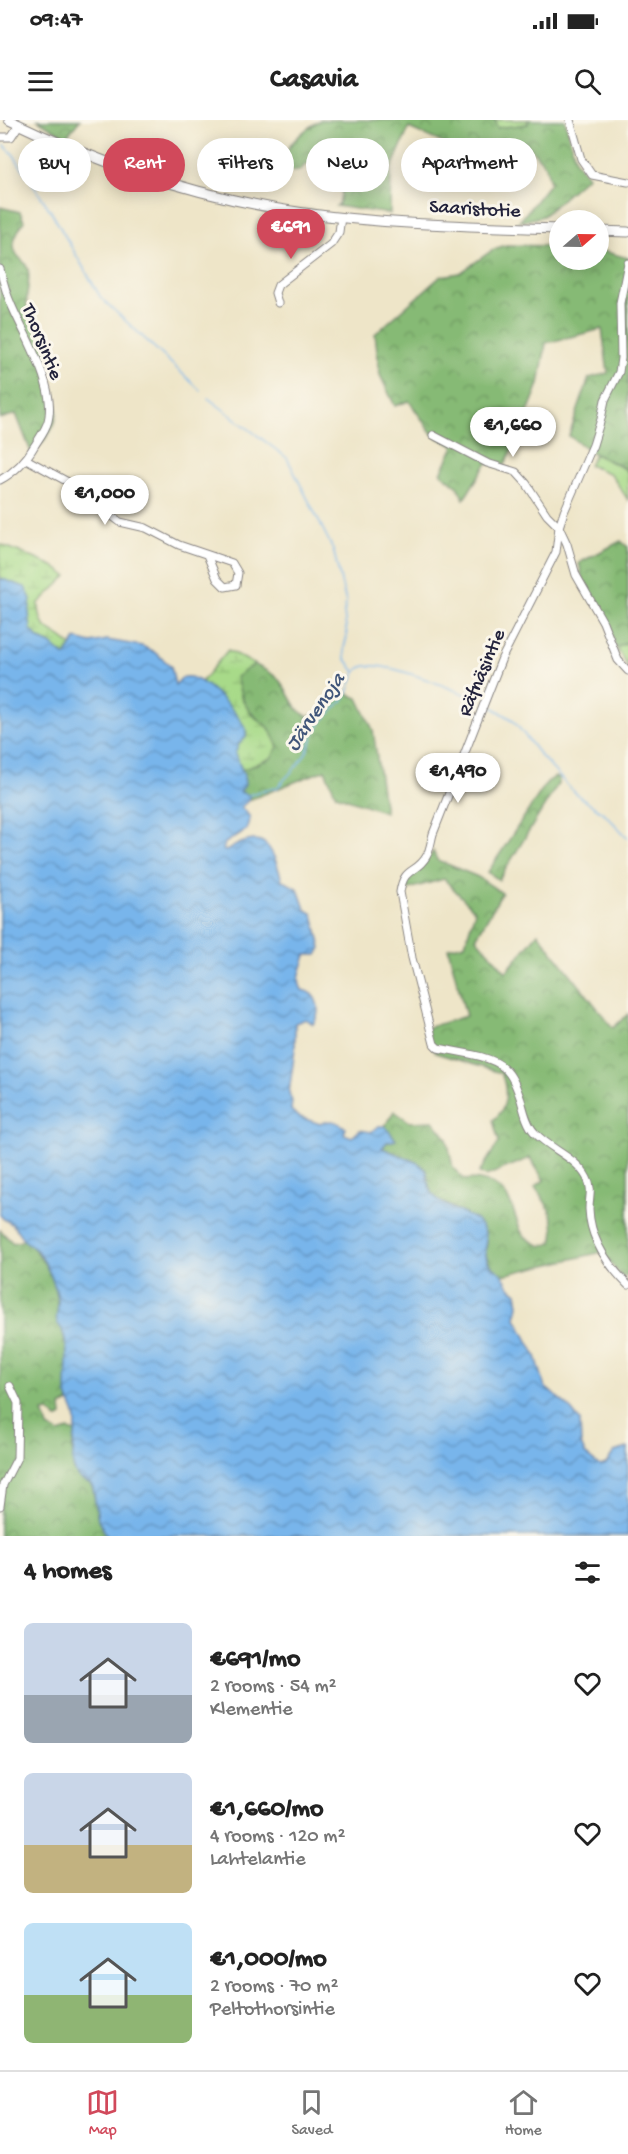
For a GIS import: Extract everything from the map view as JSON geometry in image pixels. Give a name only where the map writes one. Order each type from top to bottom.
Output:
[{"type":"main road","name":"Saaristotie","points":[[9,120],[64,146],[180,186],[260,205],[341,217],[390,221],[549,228]]},
{"type":"main road","points":[[609,231],[628,232]]},
{"type":"street","points":[[570,120],[581,159],[592,175],[628,182]]},
{"type":"street","points":[[0,137],[11,137],[19,125]]},
{"type":"street","points":[[278,303],[275,293],[278,285],[331,244],[339,232],[341,217]]},
{"type":"street","name":"Räfnäsintie","points":[[628,263],[620,303],[619,372],[605,400],[602,419],[593,445],[559,527],[556,552],[502,658],[426,857],[419,865],[406,873],[402,882],[401,904],[434,1044],[438,1048],[492,1061],[502,1066],[510,1075],[533,1131],[579,1167],[587,1178],[592,1193],[590,1209],[594,1231],[602,1252],[610,1266],[628,1285]]},
{"type":"street","name":"Thorsintie","points":[[0,269],[11,306],[37,358],[49,398],[47,426],[26,459],[8,476],[0,480]]},
{"type":"street","points":[[433,435],[479,459],[516,472],[536,496],[547,515],[559,527],[567,543],[576,575],[603,622],[618,660],[628,671]]},
{"type":"street","points":[[26,459],[68,482],[120,522],[146,528],[179,545],[232,563],[238,573],[236,585],[225,587],[217,579],[207,555]]},
{"type":"street","points":[[0,1506],[3,1485],[16,1458],[18,1402],[10,1386]]},
{"type":"green space","points":[[38,120],[80,120],[66,137]]},
{"type":"green space","points":[[321,120],[495,120],[497,128],[528,124],[528,120],[565,120],[576,162],[588,176],[543,216],[519,222],[550,183],[546,166],[537,156],[537,138],[432,138],[409,128],[405,138],[401,138],[401,147],[391,170],[390,214],[336,206],[339,204],[342,192],[389,192],[389,138],[306,138],[306,164],[299,171],[294,171],[294,141],[305,130]]},
{"type":"green space","points":[[495,120],[528,120],[528,124],[497,128]]},
{"type":"green space","points":[[0,207],[20,212],[24,221],[15,237],[14,246],[17,255],[28,270],[27,307],[55,356],[50,364],[49,372],[57,408],[55,423],[48,436],[31,452],[16,414],[0,419]]},
{"type":"green space","points":[[506,245],[549,246],[549,270],[609,270],[609,253],[628,258],[628,473],[625,468],[595,454],[569,436],[589,378],[608,373],[602,329],[546,343],[539,384],[517,440],[503,468],[487,463],[464,499],[457,486],[441,473],[454,446],[433,435],[409,401],[395,406],[380,375],[375,334],[441,276],[460,273],[494,249]]},
{"type":"green space","points":[[595,454],[625,469],[628,473],[628,500],[611,474],[589,465]]},
{"type":"green space","points":[[621,541],[628,547],[628,642],[616,648],[604,613],[583,581],[579,563]]},
{"type":"green space","points":[[0,544],[53,566],[67,576],[39,603],[45,626],[71,646],[62,672],[0,645]]},
{"type":"green space","points":[[628,642],[628,667],[616,648]]},
{"type":"green space","points":[[228,650],[254,664],[236,677],[242,700],[252,715],[269,728],[278,747],[271,758],[242,770],[202,695],[202,681]]},
{"type":"green space","points":[[254,664],[277,678],[298,709],[308,717],[329,708],[341,691],[358,698],[373,730],[385,812],[336,795],[325,770],[249,800],[249,795],[239,792],[244,775],[242,770],[271,758],[269,728],[246,707],[236,677]]},
{"type":"green space","points":[[555,777],[559,779],[558,784],[499,880],[488,872],[547,782]]},
{"type":"green space","points":[[433,851],[437,860],[478,877],[502,893],[476,938],[506,972],[538,933],[613,1028],[628,1014],[628,1274],[622,1278],[602,1252],[503,1275],[494,1269],[487,1258],[487,1243],[476,1220],[433,1197],[427,1184],[427,1171],[418,1163],[382,1148],[387,1142],[396,1140],[385,1126],[394,1111],[410,1122],[433,1121],[447,1138],[453,1168],[465,1180],[481,1180],[500,1189],[510,1202],[524,1235],[542,1246],[552,1243],[554,1227],[551,1213],[535,1187],[544,1180],[530,1158],[486,1176],[479,1173],[499,1142],[493,1120],[504,1105],[506,1092],[501,1073],[436,1053],[428,1039],[426,1028],[466,1016],[448,948],[465,944],[475,911],[444,879],[405,890],[410,877],[426,862]]},
{"type":"green space","points":[[0,1230],[13,1243],[24,1240],[31,1245],[47,1267],[54,1284],[58,1303],[57,1319],[66,1348],[69,1402],[61,1407],[62,1416],[57,1419],[49,1411],[43,1412],[48,1427],[59,1433],[69,1430],[76,1432],[72,1449],[93,1488],[98,1519],[107,1536],[0,1536]]},
{"type":"water","points":[[0,578],[25,587],[31,599],[29,613],[31,630],[65,656],[76,639],[91,643],[107,640],[142,646],[154,652],[171,666],[175,685],[185,677],[201,682],[228,705],[241,722],[246,737],[239,744],[235,754],[244,775],[245,785],[240,792],[249,795],[249,800],[241,807],[250,817],[246,830],[225,843],[223,850],[226,851],[249,840],[264,843],[274,857],[282,880],[298,889],[305,909],[313,914],[321,948],[317,955],[306,955],[299,977],[302,990],[312,995],[318,1009],[313,1024],[306,1019],[295,1023],[295,1049],[289,1093],[292,1101],[291,1110],[297,1116],[320,1124],[336,1122],[346,1128],[344,1134],[352,1137],[360,1130],[371,1132],[378,1126],[385,1126],[396,1140],[387,1142],[382,1148],[418,1163],[427,1171],[429,1187],[436,1198],[472,1218],[482,1227],[486,1237],[488,1263],[517,1293],[519,1305],[516,1318],[536,1356],[545,1387],[568,1406],[580,1421],[581,1444],[585,1454],[600,1466],[606,1464],[614,1452],[628,1448],[628,1536],[107,1536],[98,1519],[93,1488],[90,1483],[80,1479],[73,1464],[76,1424],[66,1393],[66,1344],[62,1330],[57,1323],[58,1300],[53,1282],[39,1253],[25,1241],[14,1226],[0,1215]]},
{"type":"waterway","points":[[4,145],[13,154],[50,210],[101,298],[201,391]]},
{"type":"waterway","points":[[208,398],[287,458],[333,549],[346,602],[344,613],[347,636],[344,648],[345,658],[355,672]]},
{"type":"waterway","name":"Järvenoja","points":[[249,795],[277,788],[296,767],[306,753],[318,727],[344,699],[354,675],[362,667],[373,666],[403,672],[480,701]]},
{"type":"waterway","name":"Järvenoja","points":[[489,705],[513,720],[568,786],[605,814],[628,838]]}]
